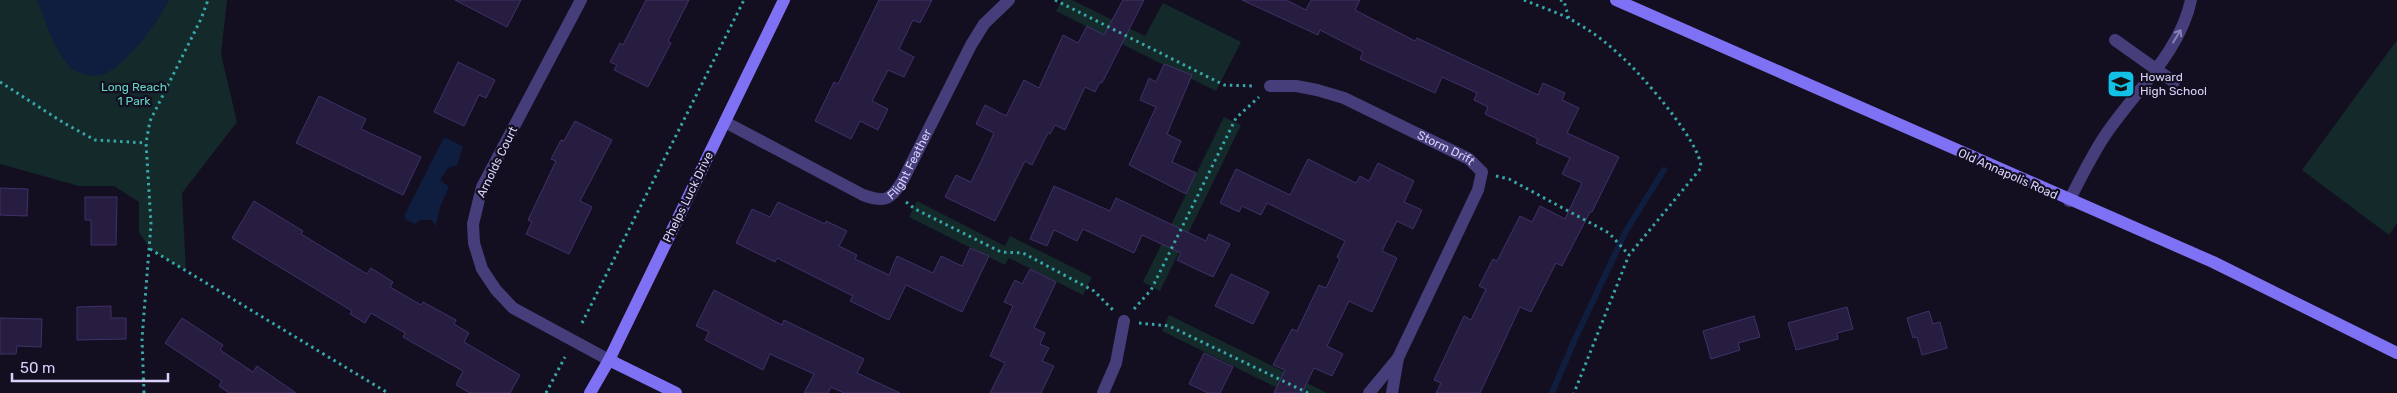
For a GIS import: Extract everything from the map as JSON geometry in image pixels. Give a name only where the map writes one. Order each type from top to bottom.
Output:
[{"type":"main road","name":"Phelps Luck Drive","points":[[590,393],[609,360],[784,0]]},
{"type":"main road","name":"Old Annapolis Road","points":[[1616,0],[2069,201],[2213,262],[2397,353]]},
{"type":"main road","points":[[609,360],[676,393]]},
{"type":"street","name":"Arnolds Court","points":[[581,0],[482,187],[473,224],[474,242],[482,269],[496,290],[513,308],[609,360]]},
{"type":"street","name":"Flight Feather","points":[[725,122],[863,195],[876,200],[886,199],[895,194],[971,45],[984,24],[1009,0]]},
{"type":"street","points":[[2069,201],[2104,138],[2155,69],[2187,21],[2191,0]]},
{"type":"street","points":[[2115,40],[2174,82]]},
{"type":"street","name":"Storm Drift","points":[[1270,86],[1296,86],[1344,98],[1469,159],[1482,172],[1478,190],[1398,358],[1369,393]]},
{"type":"street","points":[[1103,393],[1116,363],[1124,321]]},
{"type":"street","name":"Storm Drift","points":[[1392,393],[1398,358]]},
{"type":"path","points":[[144,393],[142,339],[151,224],[146,143],[150,121],[201,19],[208,0]]},
{"type":"path","points":[[582,323],[744,0]]},
{"type":"path","points":[[1055,0],[1224,85],[1270,86]]},
{"type":"path","points":[[1525,0],[1569,19],[1602,40],[1624,59],[1648,84],[1688,136],[1701,161],[1701,168],[1629,255],[1574,393]]},
{"type":"path","points":[[1560,0],[1564,1],[1569,19]]},
{"type":"path","points":[[0,82],[64,123],[95,140],[146,143]]},
{"type":"path","points":[[1124,321],[1151,290],[1236,118],[1270,86]]},
{"type":"path","points":[[1482,172],[1509,179],[1609,233],[1629,255]]},
{"type":"path","points":[[895,194],[915,209],[1001,252],[1023,252],[1094,291],[1124,321],[1169,326],[1308,393]]},
{"type":"path","points":[[150,249],[388,393]]},
{"type":"path","points":[[546,393],[565,357]]},
{"type":"green space","name":"Long Reach 1 Park","points":[[0,0],[227,0],[221,54],[237,122],[182,193],[186,271],[150,249],[139,232],[139,202],[114,186],[79,186],[0,164]]},
{"type":"green space","points":[[1062,0],[1072,0],[1145,36],[1163,3],[1241,42],[1216,91],[1056,11]]},
{"type":"green space","points":[[2397,40],[2397,223],[2389,235],[2302,170]]},
{"type":"green space","points":[[1224,117],[1241,125],[1160,291],[1143,282]]},
{"type":"green space","points":[[917,201],[1005,246],[1010,236],[1092,277],[1083,295],[1009,258],[1005,265],[909,217]]},
{"type":"green space","points":[[1169,315],[1327,393],[1288,393],[1162,331]]},
{"type":"water","points":[[37,0],[169,0],[150,31],[132,53],[113,69],[104,74],[94,76],[78,72],[63,59],[50,34]]},
{"type":"water","points":[[447,138],[463,147],[457,165],[448,168],[440,180],[449,187],[440,207],[436,226],[431,220],[421,220],[415,224],[405,219],[405,214],[443,139]]},
{"type":"building","points":[[455,0],[521,0],[507,27]]},
{"type":"building","points":[[646,0],[689,0],[668,41],[671,43],[648,87],[614,70],[617,65],[610,62],[620,43],[623,45]]},
{"type":"building","points":[[879,0],[932,0],[920,23],[913,20],[899,49],[914,57],[904,77],[888,70],[872,101],[888,109],[878,130],[860,121],[851,139],[815,121],[834,82],[838,84]]},
{"type":"building","points":[[1123,0],[1144,0],[1102,83],[1100,82],[1095,92],[1085,87],[1065,130],[1055,125],[1050,134],[1048,133],[1032,165],[1025,161],[995,221],[945,197],[956,175],[971,182],[994,133],[976,124],[985,105],[1006,116],[1024,80],[1039,88],[1063,35],[1078,43],[1087,26],[1104,35]]},
{"type":"building","points":[[1242,0],[1286,0],[1306,10],[1311,0],[1360,0],[1355,10],[1415,41],[1417,38],[1538,95],[1543,83],[1565,93],[1562,100],[1579,108],[1567,133],[1619,157],[1592,212],[1590,212],[1562,266],[1556,263],[1531,312],[1520,307],[1480,393],[1436,393],[1441,383],[1434,380],[1464,316],[1471,320],[1486,289],[1479,286],[1493,259],[1497,261],[1520,216],[1532,222],[1540,206],[1565,219],[1582,183],[1562,174],[1570,158],[1536,143],[1538,139],[1485,114],[1488,107],[1474,100],[1477,93],[1442,77],[1435,93],[1360,59],[1363,52],[1320,30],[1318,35]]},
{"type":"building","points":[[458,62],[495,80],[486,98],[479,95],[464,126],[434,112]]},
{"type":"building","points":[[1164,64],[1192,75],[1167,134],[1181,141],[1172,162],[1196,173],[1186,194],[1129,165],[1156,107],[1140,100],[1149,78],[1156,82]]},
{"type":"building","points":[[319,96],[366,119],[361,129],[421,157],[403,195],[296,143]]},
{"type":"building","points":[[575,121],[612,140],[580,201],[592,207],[569,254],[526,234],[532,222],[528,220],[556,161],[551,159],[561,140],[564,141]]},
{"type":"building","points":[[1308,159],[1356,183],[1360,176],[1369,181],[1378,163],[1414,181],[1404,202],[1422,210],[1413,229],[1397,221],[1382,251],[1397,258],[1372,312],[1349,301],[1327,346],[1343,354],[1332,376],[1314,368],[1302,393],[1274,393],[1285,370],[1273,365],[1292,329],[1297,331],[1319,285],[1326,288],[1340,259],[1337,257],[1345,241],[1267,203],[1261,215],[1242,206],[1239,212],[1220,203],[1236,169],[1290,195]]},
{"type":"building","points":[[1054,186],[1110,211],[1116,198],[1206,241],[1209,234],[1230,244],[1213,277],[1177,260],[1181,253],[1142,235],[1134,253],[1083,229],[1077,241],[1054,230],[1047,246],[1030,239]]},
{"type":"building","points":[[0,188],[28,189],[27,216],[0,215]]},
{"type":"building","points":[[85,197],[117,197],[116,245],[91,245],[91,220],[85,220]]},
{"type":"building","points":[[254,201],[303,231],[301,234],[367,274],[371,268],[393,282],[390,287],[421,305],[423,302],[456,320],[454,324],[469,333],[464,342],[520,375],[510,393],[470,393],[456,385],[463,371],[403,337],[405,333],[371,313],[365,323],[350,314],[352,311],[232,238]]},
{"type":"building","points":[[778,202],[825,224],[826,221],[847,231],[839,246],[857,255],[855,259],[889,275],[897,256],[933,273],[941,256],[962,266],[970,248],[989,256],[962,312],[906,285],[889,320],[850,301],[853,296],[777,258],[775,262],[736,243],[752,209],[770,217]]},
{"type":"building","points":[[1030,269],[1056,282],[1034,328],[1045,333],[1040,344],[1049,348],[1042,361],[1054,366],[1041,393],[990,393],[1005,363],[990,356],[1013,306],[1004,302],[1015,280],[1022,284]]},
{"type":"building","points":[[1231,274],[1269,292],[1253,324],[1215,306]]},
{"type":"building","points":[[714,290],[782,325],[784,320],[864,359],[857,373],[900,393],[844,393],[831,387],[828,393],[804,393],[814,374],[770,354],[763,370],[705,340],[709,332],[696,326]]},
{"type":"building","points":[[111,306],[111,318],[126,318],[126,339],[77,340],[77,307]]},
{"type":"building","points":[[1847,307],[1853,329],[1837,333],[1838,339],[1796,350],[1788,323]]},
{"type":"building","points":[[1929,311],[1933,324],[1940,322],[1947,348],[1922,355],[1917,337],[1913,338],[1907,318]]},
{"type":"building","points":[[1754,316],[1760,337],[1738,343],[1740,350],[1711,359],[1703,331]]},
{"type":"building","points":[[0,318],[42,319],[41,347],[17,346],[16,354],[0,354]]},
{"type":"building","points":[[182,318],[223,345],[220,350],[253,372],[257,366],[296,393],[229,393],[219,386],[222,381],[165,343]]},
{"type":"building","points":[[1204,353],[1233,367],[1220,393],[1208,393],[1189,384]]},
{"type":"waterway","points":[[1552,393],[1575,339],[1626,231],[1664,170]]},
{"type":"place","name":"Howard High School","points":[[2121,84]]}]
